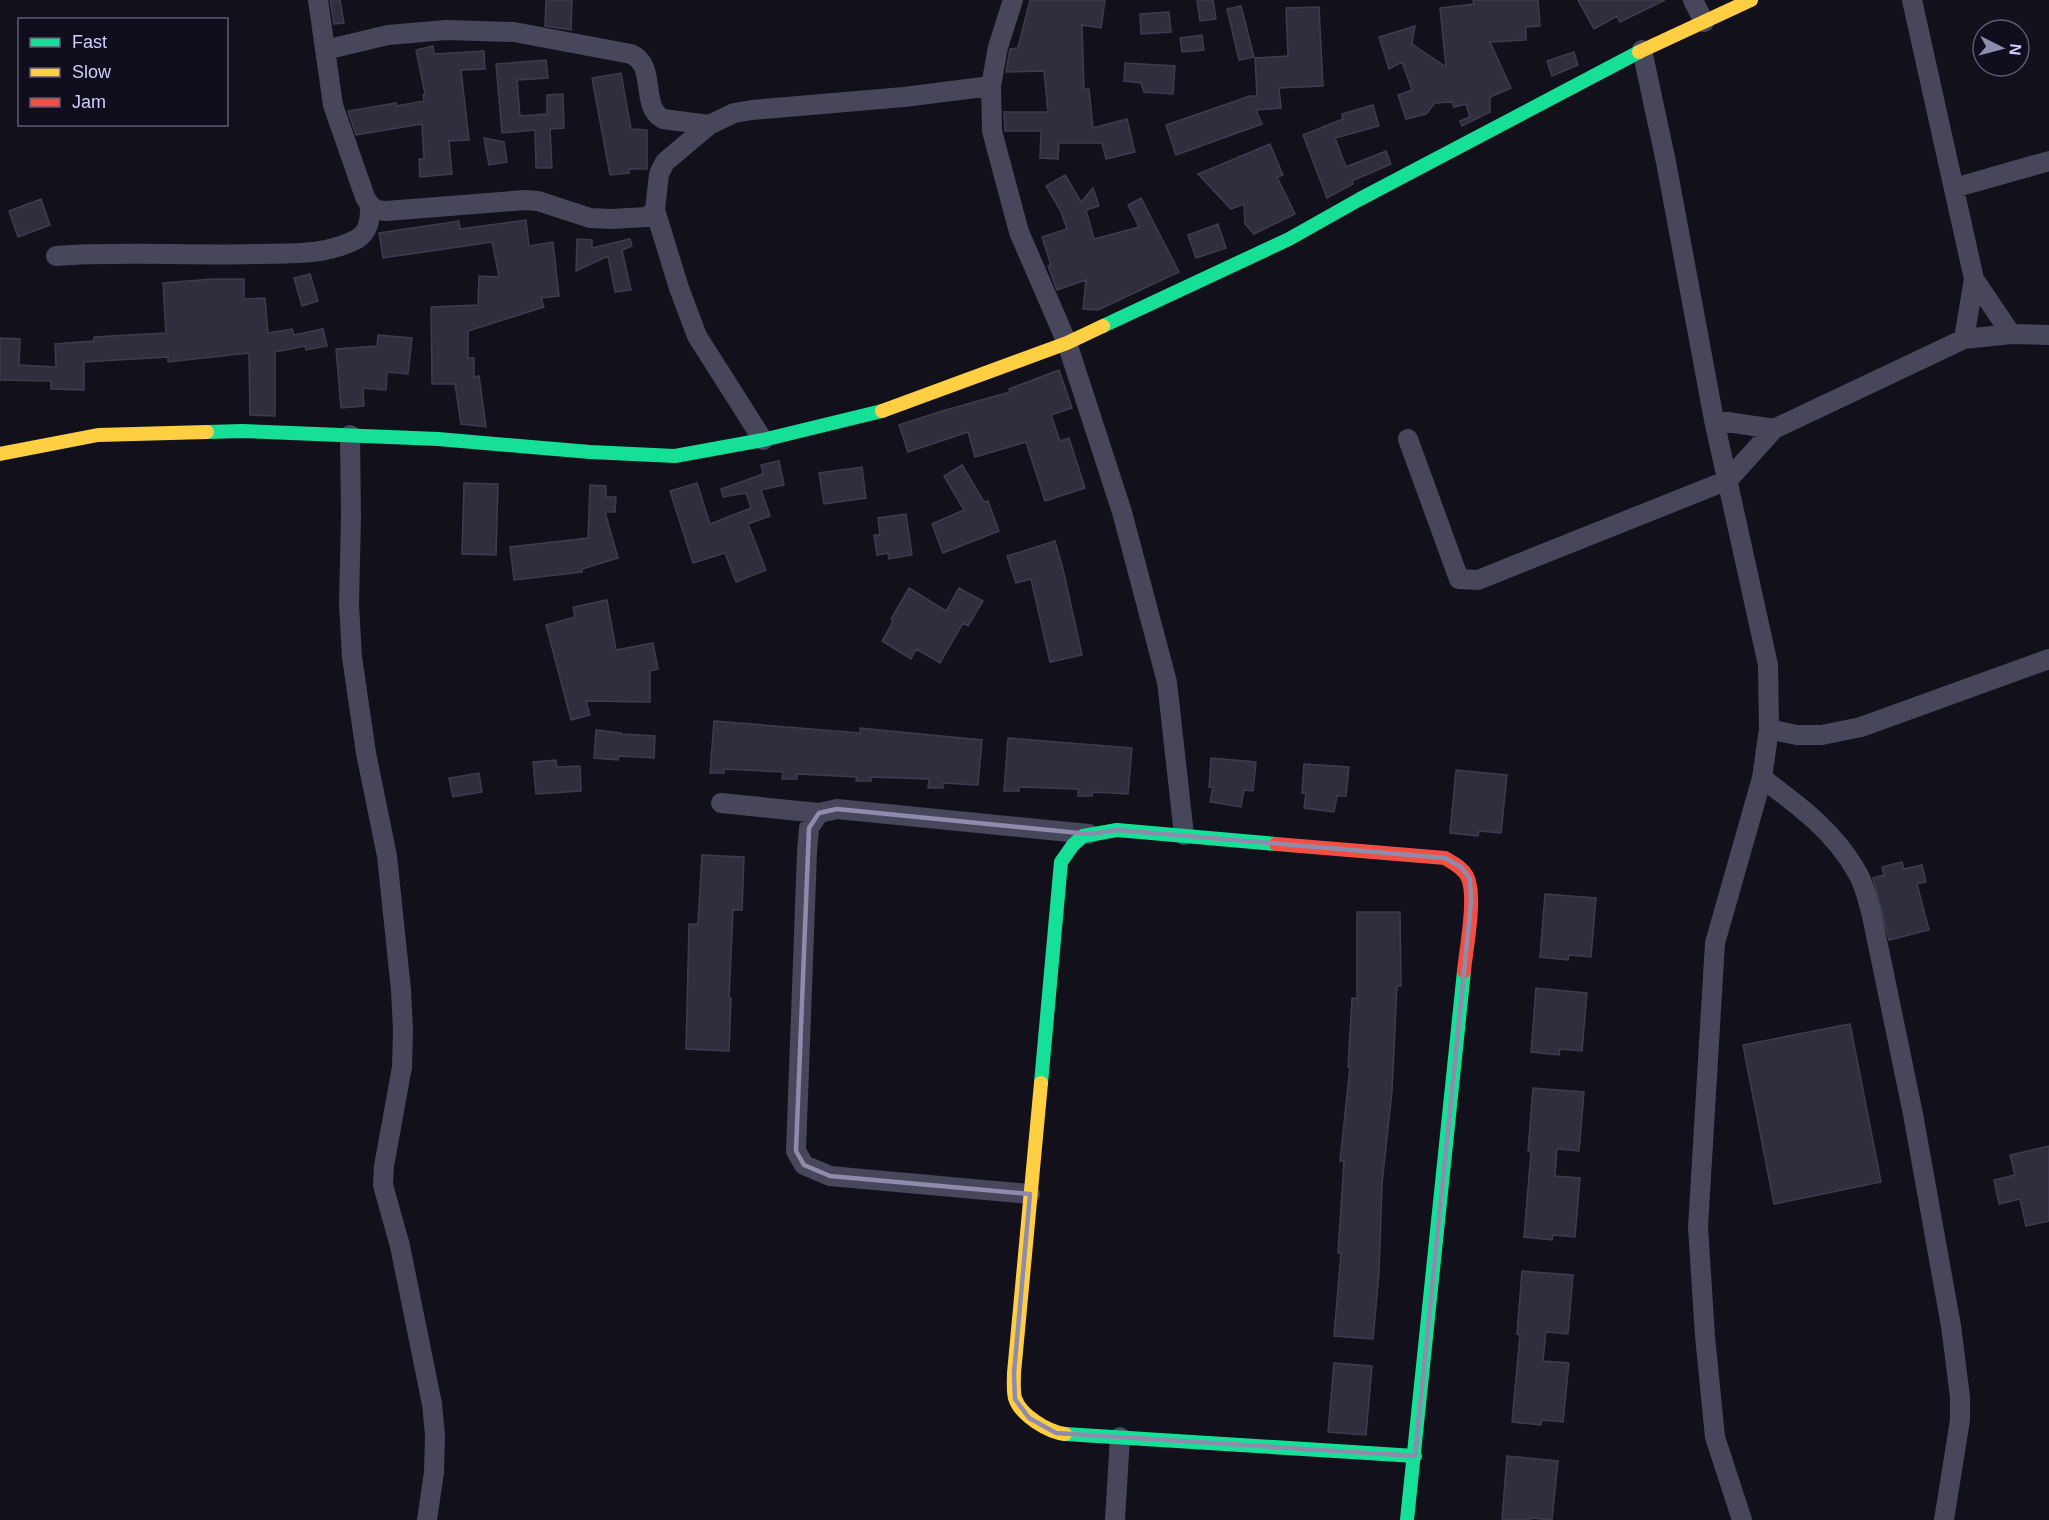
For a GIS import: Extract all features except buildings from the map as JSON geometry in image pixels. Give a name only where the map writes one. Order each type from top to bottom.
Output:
[{"type":"street","points":[[318,0],[333,105],[364,197],[370,207],[386,211],[525,200],[538,201],[590,218],[611,219],[647,217],[655,210]]},
{"type":"street","points":[[1013,0],[998,47],[991,86],[992,131],[1018,232],[1066,343],[1122,512],[1167,682],[1184,835]]},
{"type":"street","points":[[1693,0],[1704,22]]},
{"type":"street","points":[[0,454],[98,435],[242,431],[438,439],[590,452],[675,456],[763,440],[880,411],[1066,343],[1289,239],[1642,50],[1751,0]]},
{"type":"street","points":[[1912,0],[1974,279],[2011,334]]},
{"type":"street","points":[[325,50],[388,35],[446,30],[514,32],[632,54],[641,61],[646,71],[652,105],[659,117],[709,125]]},
{"type":"street","points":[[1642,50],[1666,162],[1714,420],[1768,665],[1769,729],[1762,778],[1715,943],[1698,1227],[1705,1336],[1715,1437],[1742,1520]]},
{"type":"street","points":[[763,440],[697,336],[679,288],[655,210],[659,174],[665,162],[709,125],[734,113],[904,97],[991,86]]},
{"type":"street","points":[[1954,188],[2049,161]]},
{"type":"street","points":[[56,256],[98,253],[225,255],[306,253],[333,248],[359,238],[369,224],[370,207]]},
{"type":"street","points":[[1964,339],[1974,279]]},
{"type":"street","points":[[1408,439],[1459,579],[1478,580],[1728,480],[1774,429],[1964,339],[2011,334],[2049,335]]},
{"type":"street","points":[[1714,420],[1774,429]]},
{"type":"street","points":[[350,435],[349,604],[352,657],[366,753],[387,856],[403,1030],[402,1067],[384,1167],[383,1185],[400,1246],[432,1404],[435,1435],[434,1472],[427,1520]]},
{"type":"street","points":[[1769,729],[1797,735],[1822,735],[1861,727],[2049,658]]},
{"type":"street","points":[[1762,778],[1829,832],[1857,871],[1872,916],[1913,1114],[1960,1397],[1959,1420],[1944,1520]]},
{"type":"street","points":[[721,803],[819,813],[837,809],[1089,834],[1117,830],[1184,835],[1445,858],[1461,867],[1470,879],[1470,915],[1407,1520]]},
{"type":"street","points":[[819,813],[810,828],[807,852],[796,1151],[804,1165],[830,1176],[1030,1194]]},
{"type":"street","points":[[1089,834],[1073,842],[1061,862],[1014,1373],[1015,1399],[1029,1418],[1056,1433],[1415,1456]]},
{"type":"street","points":[[1115,1520],[1120,1437]]},
{"type":"highlighted area","points":[[837,809],[1089,834],[1117,830],[1445,858],[1461,867],[1470,879],[1471,903],[1415,1456],[1056,1433],[1029,1418],[1015,1399],[1014,1373],[1030,1194],[830,1176],[804,1165],[796,1151],[809,828],[819,813]]},
{"type":"traffic: fast","points":[[1103,326],[1289,239],[1360,199],[1639,52]]},
{"type":"traffic: fast","points":[[207,432],[242,431],[438,439],[590,452],[675,456],[763,440],[882,411]]},
{"type":"traffic: fast","points":[[1041,1083],[1061,862],[1073,845],[1083,836],[1117,830],[1276,844]]},
{"type":"traffic: fast","points":[[1407,1520],[1464,971]]},
{"type":"traffic: fast","points":[[1065,1434],[1415,1456]]},
{"type":"traffic: slow","points":[[1639,52],[1751,0]]},
{"type":"traffic: slow","points":[[882,411],[1067,343],[1103,326]]},
{"type":"traffic: slow","points":[[0,454],[98,435],[207,432]]},
{"type":"traffic: slow","points":[[1041,1083],[1014,1392],[1018,1404],[1029,1416],[1043,1426],[1065,1434]]},
{"type":"traffic: jam","points":[[1276,844],[1445,858],[1463,870],[1470,885],[1471,896],[1464,971]]}]
